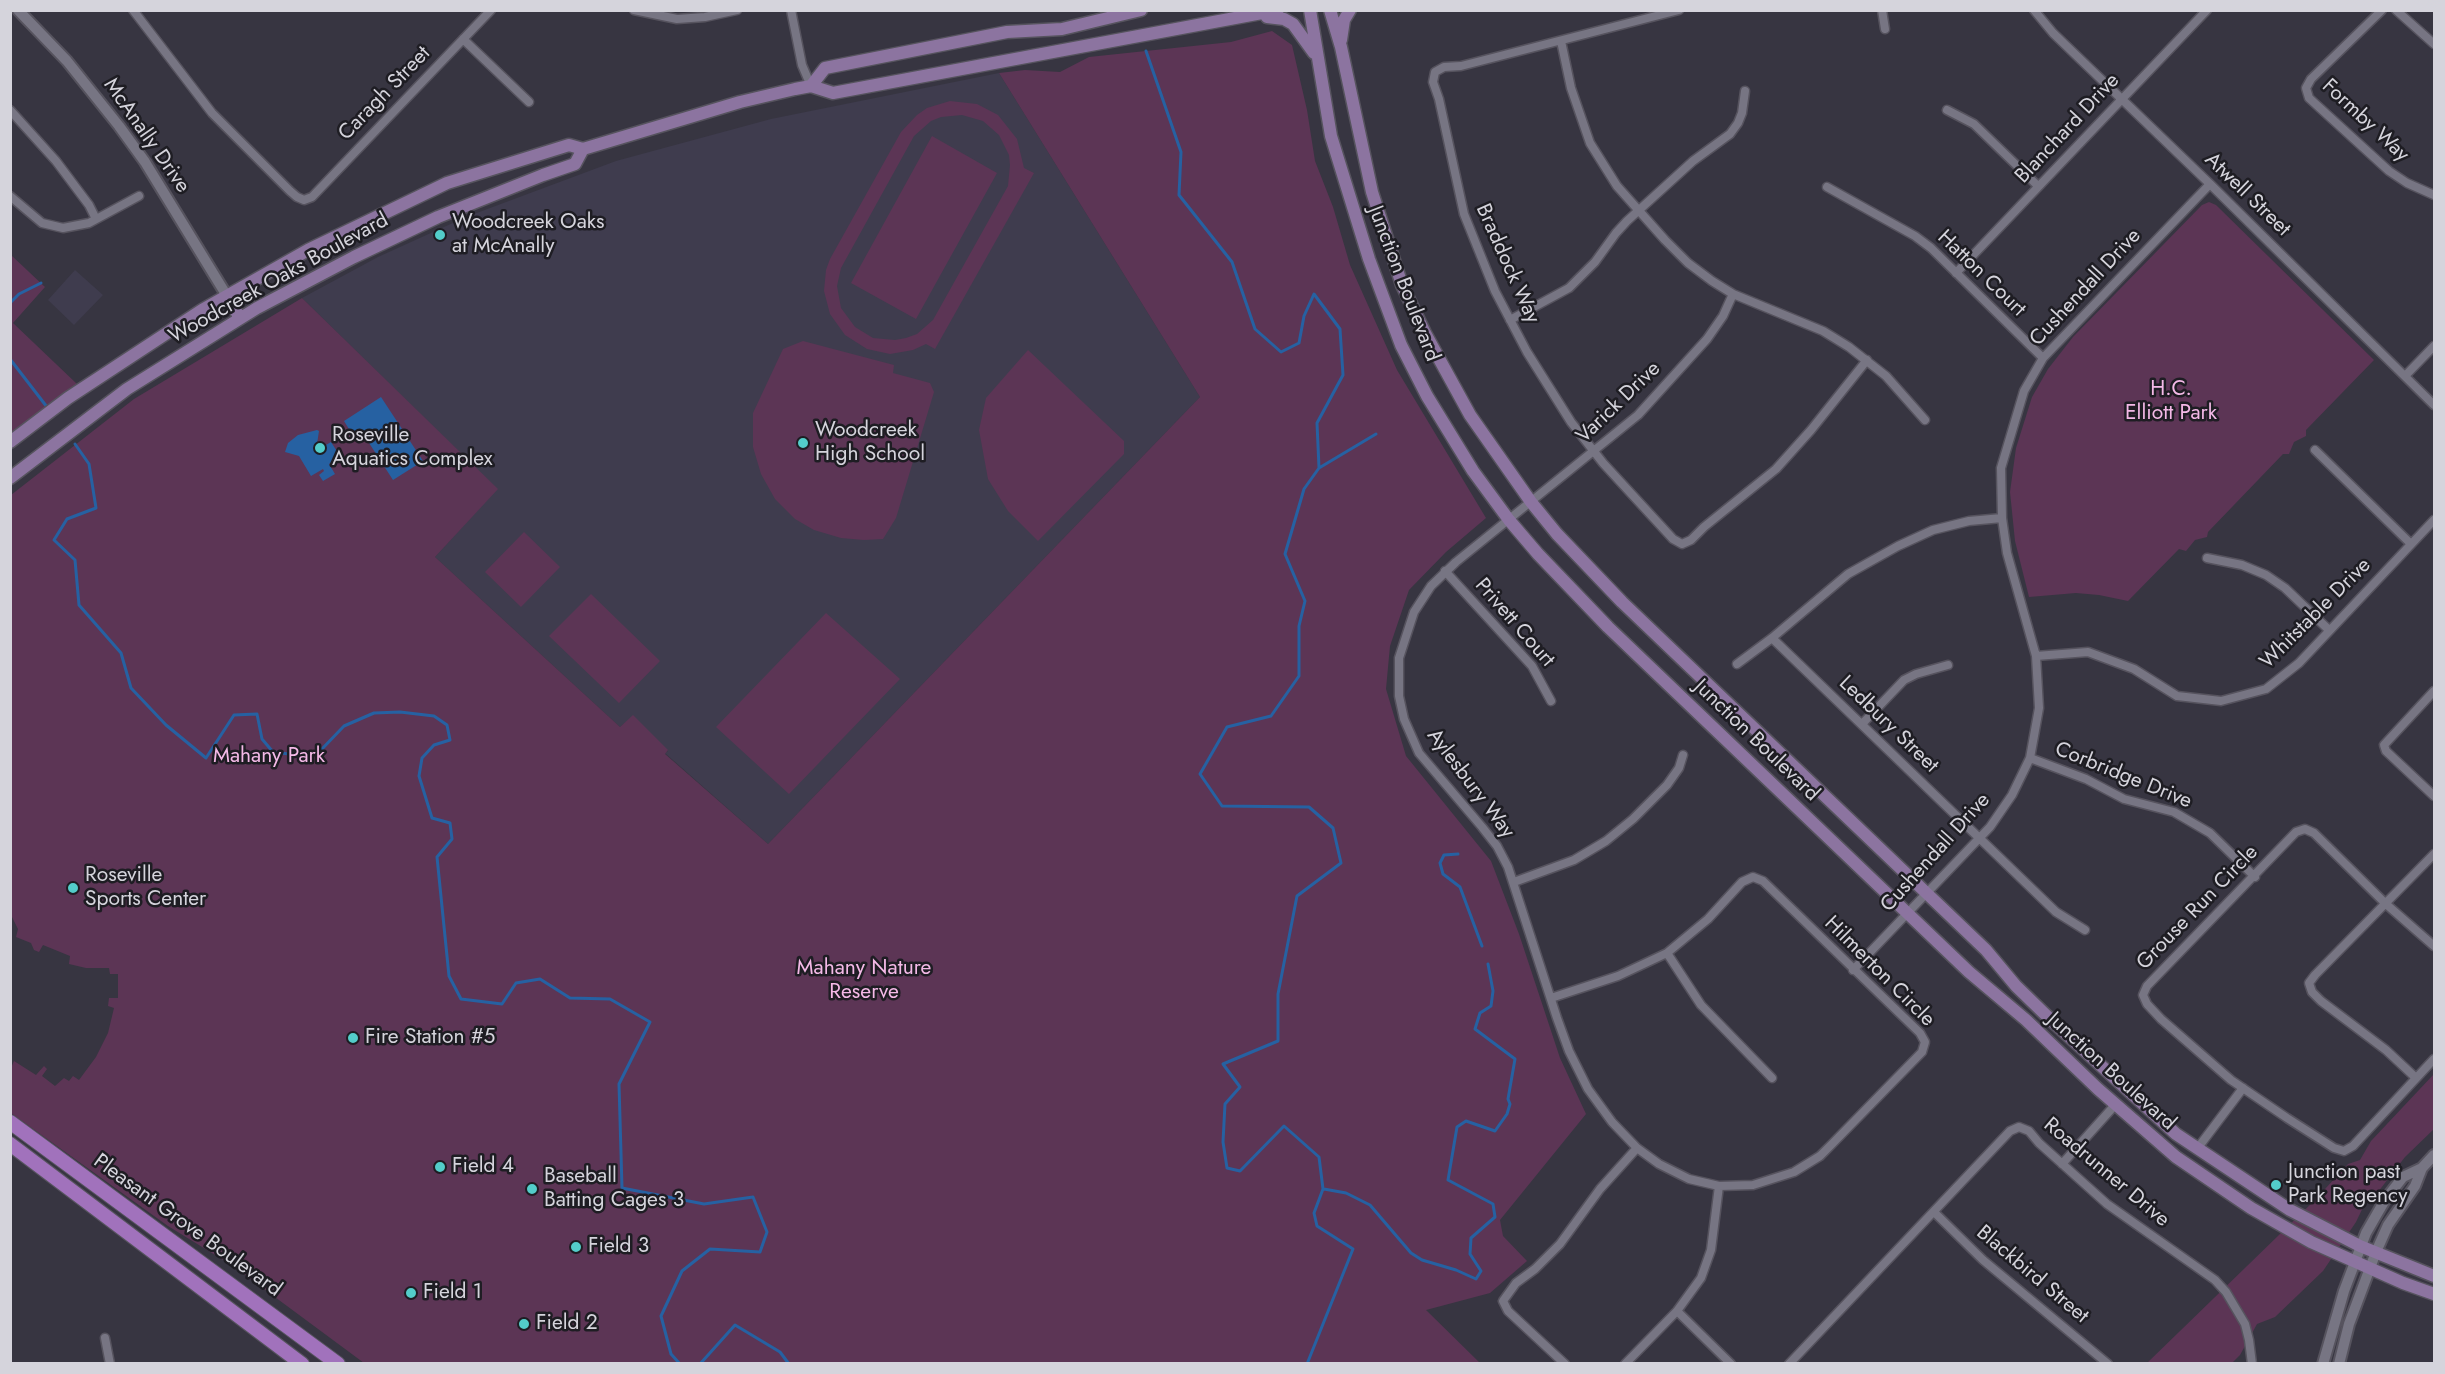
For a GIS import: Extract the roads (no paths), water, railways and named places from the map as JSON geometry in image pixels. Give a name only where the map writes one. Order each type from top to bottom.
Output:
[{"type":"main road","name":"Woodcreek Oaks Boulevard","points":[[811,86],[825,68],[1007,32],[1062,29],[1141,10]]},
{"type":"main road","name":"Woodcreek Oaks Boulevard","points":[[10,442],[105,373],[226,296],[308,250],[447,183],[569,146],[583,149],[729,105],[811,86],[833,93],[1278,10]]},
{"type":"main road","name":"Junction Boulevard","points":[[1310,10],[1330,136],[1369,259],[1401,345],[1461,453],[1509,520],[1569,588],[1608,627],[1969,972],[2026,1020],[2115,1105],[2203,1177],[2251,1208],[2311,1242],[2368,1269],[2434,1294]]},
{"type":"main road","name":"Junction Boulevard","points":[[1330,10],[1341,47],[1372,192],[1402,285],[1425,333],[1470,415],[1531,502],[1572,551],[1622,602],[1986,950],[2016,986],[2141,1104],[2197,1149],[2290,1210],[2360,1246],[2434,1276]]},
{"type":"main road","points":[[1341,47],[1344,20],[1350,10]]},
{"type":"main road","points":[[1250,16],[1284,19],[1298,30],[1316,57]]},
{"type":"main road","name":"Woodcreek Oaks Boulevard","points":[[10,478],[127,389],[240,318],[354,257],[429,221],[516,185],[575,164],[583,149]]},
{"type":"main road","points":[[226,296],[240,318]]},
{"type":"main road","name":"Pleasant Grove Boulevard","points":[[10,1122],[338,1364]]},
{"type":"main road","name":"Pleasant Grove Boulevard","points":[[10,1144],[302,1364]]},
{"type":"street","name":"McAnally Drive","points":[[18,10],[67,61],[119,126],[145,162],[226,296]]},
{"type":"street","name":"Caragh Street","points":[[133,10],[212,113],[290,191],[304,200],[312,197],[491,10]]},
{"type":"street","points":[[634,10],[677,19],[705,17],[737,10]]},
{"type":"street","points":[[791,10],[802,65],[811,86]]},
{"type":"street","points":[[1678,10],[1561,41],[1571,88],[1590,143],[1617,186],[1688,263],[1733,294],[1823,331],[1867,360],[1886,376],[1925,420]]},
{"type":"street","points":[[1882,10],[1885,29]]},
{"type":"street","name":"Atwell Street","points":[[2034,10],[2053,33],[2434,405]]},
{"type":"street","name":"Blanchard Drive","points":[[1956,273],[2207,10]]},
{"type":"street","name":"Formby Way","points":[[2382,10],[2311,79],[2306,88],[2309,98],[2381,164],[2407,183],[2434,195]]},
{"type":"street","points":[[2396,10],[2434,44]]},
{"type":"street","points":[[463,39],[529,102]]},
{"type":"street","name":"Braddock Way","points":[[1561,41],[1461,66],[1444,67],[1435,72],[1433,82],[1464,214],[1485,269],[1510,320],[1549,388],[1595,452],[1643,508],[1673,539],[1682,544],[1690,540],[1776,469],[1811,430],[1867,360]]},
{"type":"street","points":[[1510,320],[1569,288],[1582,277],[1616,233],[1639,210],[1693,160],[1730,134],[1742,113],[1745,91]]},
{"type":"street","points":[[10,110],[56,161],[81,193],[96,219]]},
{"type":"street","points":[[1947,110],[1974,124],[2038,186]]},
{"type":"street","name":"Cushendall Drive","points":[[1853,970],[1979,838],[2012,795],[2030,758],[2039,708],[2036,656],[2007,553],[2002,518],[2001,468],[2024,391],[2043,358],[2210,184]]},
{"type":"street","name":"Hatton Court","points":[[1827,187],[1915,236],[1931,248],[2043,358]]},
{"type":"street","points":[[10,195],[32,216],[52,227],[73,228],[96,219],[140,195]]},
{"type":"street","name":"Varick Drive","points":[[1509,520],[1638,415],[1707,339],[1723,316],[1733,294]]},
{"type":"street","points":[[2405,376],[2434,346]]},
{"type":"street","points":[[2315,450],[2411,544]]},
{"type":"street","points":[[1737,664],[1772,638],[1848,574],[1898,546],[1933,530],[1969,521],[2002,518]]},
{"type":"street","name":"Aylesbury Way","points":[[1509,520],[1446,572],[1421,599],[1404,639],[1398,677],[1402,708],[1410,737],[1419,753],[1497,846],[1514,882],[1551,998]]},
{"type":"street","name":"Whitstable Drive","points":[[2036,656],[2088,652],[2134,669],[2177,696],[2221,701],[2266,689],[2298,663],[2434,520]]},
{"type":"street","points":[[2207,558],[2242,565],[2266,575],[2285,588],[2329,630]]},
{"type":"street","name":"Privett Court","points":[[1446,572],[1532,666],[1551,701]]},
{"type":"street","name":"Ledbury Street","points":[[1772,638],[2056,912],[2085,930]]},
{"type":"street","points":[[1862,724],[1904,681],[1917,674],[1948,664]]},
{"type":"street","points":[[2434,691],[2384,745],[2386,751],[2434,796]]},
{"type":"street","points":[[1514,882],[1574,860],[1606,841],[1634,819],[1667,785],[1679,768],[1683,755]]},
{"type":"street","name":"Corbridge Drive","points":[[2030,758],[2086,779],[2124,800],[2174,812],[2210,833],[2255,877]]},
{"type":"street","name":"Grouse Run Circle","points":[[2434,946],[2386,904],[2314,833],[2305,829],[2296,832],[2255,877],[2147,986],[2143,995],[2147,1004],[2161,1019],[2210,1063],[2243,1088],[2334,1148],[2344,1151],[2353,1146],[2434,1059]]},
{"type":"street","points":[[2416,1078],[2386,1050],[2321,1001],[2312,992],[2310,983],[2434,854]]},
{"type":"street","name":"Hilmerton Circle","points":[[1753,877],[1763,881],[1920,1033],[1925,1042],[1922,1052],[1832,1144],[1808,1164],[1767,1182],[1753,1185],[1719,1186],[1689,1179],[1672,1171],[1637,1148],[1612,1122],[1588,1089],[1569,1051],[1551,998],[1626,973],[1666,953],[1708,919],[1742,882],[1753,877]]},
{"type":"street","points":[[1666,953],[1701,1005],[1772,1078]]},
{"type":"street","points":[[2197,1149],[2243,1088]]},
{"type":"street","points":[[2061,1164],[2115,1105]]},
{"type":"street","name":"Roadrunner Drive","points":[[1789,1364],[2010,1131],[2019,1127],[2029,1131],[2061,1164],[2107,1204],[2202,1270],[2226,1292],[2245,1324],[2252,1364]]},
{"type":"street","points":[[1565,1364],[1508,1311],[1503,1301],[1516,1283],[1535,1269],[1560,1244],[1600,1189],[1637,1148]]},
{"type":"street","points":[[2323,1364],[2334,1321],[2360,1246],[2379,1211],[2403,1178],[2422,1168],[2434,1155]]},
{"type":"street","points":[[2339,1364],[2349,1324],[2368,1269],[2388,1225],[2415,1185],[2422,1168]]},
{"type":"street","points":[[1625,1364],[1677,1311],[1695,1288],[1706,1267],[1715,1230],[1719,1186]]},
{"type":"street","name":"Blackbird Street","points":[[1935,1212],[1983,1260],[2108,1364]]},
{"type":"street","points":[[1677,1311],[1731,1364]]},
{"type":"street","points":[[105,1338],[110,1364]]},
{"type":"water","points":[[381,397],[423,461],[393,480],[360,429],[352,434],[344,421]]},
{"type":"water","points":[[319,431],[317,444],[319,449],[331,442],[340,456],[329,464],[335,474],[323,481],[319,475],[324,471],[323,469],[311,476],[299,456],[285,452],[288,443],[298,435]]},
{"type":"waterway","points":[[1146,51],[1181,152],[1179,195],[1232,262],[1255,329],[1281,352],[1299,343],[1304,316],[1314,294],[1340,329],[1343,375],[1317,423],[1319,468],[1304,489],[1285,554],[1305,601],[1299,626],[1299,676],[1271,716],[1227,727],[1200,774],[1222,806],[1309,807],[1333,828],[1341,863],[1297,896],[1278,994],[1278,1041],[1223,1064],[1240,1087],[1225,1104],[1223,1142],[1227,1168],[1240,1171],[1284,1126],[1319,1157],[1323,1189],[1314,1213],[1317,1226],[1353,1249],[1307,1364]]},
{"type":"waterway","points":[[10,303],[19,294],[41,283]]},
{"type":"waterway","points":[[10,359],[47,407]]},
{"type":"waterway","points":[[1319,468],[1376,434]]},
{"type":"waterway","points":[[75,444],[89,464],[96,508],[67,519],[54,540],[75,560],[79,605],[121,653],[131,688],[166,725],[206,758],[234,715],[257,714],[262,739],[273,752],[305,756],[321,750],[344,726],[374,713],[400,712],[434,716],[447,725],[450,740],[434,745],[422,758],[419,776],[432,818],[450,823],[452,839],[437,857],[449,976],[461,999],[502,1004],[516,983],[540,979],[570,998],[610,999],[650,1022],[619,1084],[622,1188],[704,1204],[753,1197],[767,1232],[760,1252],[710,1249],[682,1271],[661,1316],[671,1354],[680,1364]]},
{"type":"waterway","points":[[1458,854],[1444,855],[1440,863],[1443,874],[1460,887],[1482,946]]},
{"type":"waterway","points":[[1324,1189],[1346,1193],[1370,1205],[1411,1253],[1422,1260],[1456,1270],[1476,1279],[1481,1271],[1470,1254],[1471,1238],[1495,1217],[1493,1204],[1448,1180],[1457,1127],[1466,1121],[1495,1131],[1507,1114],[1510,1104],[1508,1099],[1515,1059],[1475,1029],[1480,1013],[1491,1006],[1493,991],[1488,964]]},
{"type":"waterway","points":[[700,1364],[735,1325],[780,1352],[789,1364]]},
{"type":"place","name":"Woodcreek Oaks at McAnally","points":[[440,235]]},
{"type":"place","name":"Woodcreek High School","points":[[803,443]]},
{"type":"place","name":"Roseville Aquatics Complex","points":[[320,448]]},
{"type":"place","name":"Roseville Sports Center","points":[[73,888]]},
{"type":"place","name":"Fire Station #5","points":[[353,1038]]},
{"type":"place","name":"Field 4","points":[[440,1167]]},
{"type":"place","name":"Junction past Park Regency","points":[[2276,1185]]},
{"type":"place","name":"Baseball Batting Cages 3","points":[[532,1189]]},
{"type":"place","name":"Field 3","points":[[576,1247]]},
{"type":"place","name":"Field 1","points":[[411,1293]]},
{"type":"place","name":"Field 2","points":[[524,1324]]},
{"type":"park label","name":"H.C. Elliott Park","points":[[2171,402]]},
{"type":"park label","name":"Mahany Park","points":[[269,757]]},
{"type":"park label","name":"Mahany Nature Reserve","points":[[864,981]]}]
